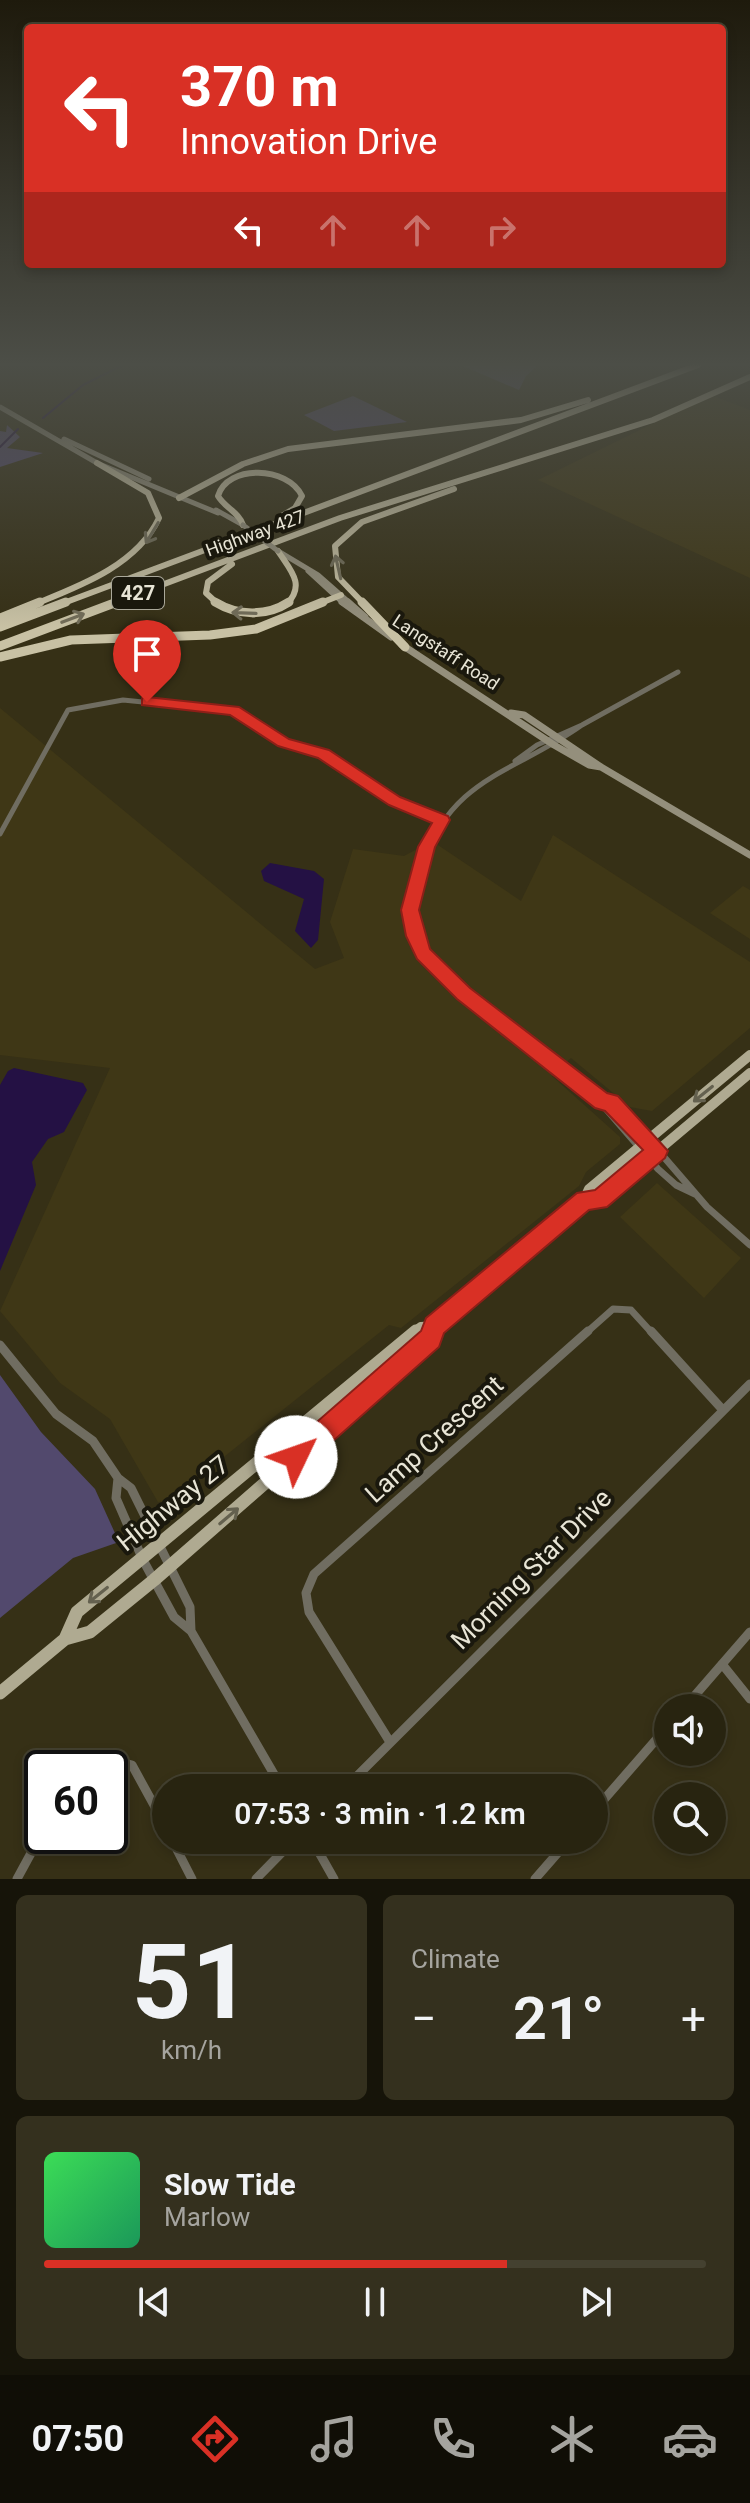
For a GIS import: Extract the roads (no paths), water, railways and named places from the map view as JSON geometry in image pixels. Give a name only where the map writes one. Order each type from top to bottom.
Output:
[{"type":"highway","points":[[182,496],[243,464],[277,453]]},
{"type":"highway","name":"Highway 427","points":[[0,627],[464,453]]},
{"type":"highway","name":"Highway 427","points":[[0,646],[277,541],[386,503],[553,453]]},
{"type":"highway","points":[[405,647],[338,577],[335,546],[362,522],[560,453]]},
{"type":"highway","points":[[0,618],[114,567],[137,553],[158,529],[161,514],[144,489],[97,463]]},
{"type":"highway","points":[[238,537],[295,508],[302,496],[301,488],[290,478],[272,473],[241,475],[227,482],[218,496],[224,506],[240,516],[243,525]]},
{"type":"highway","points":[[277,541],[218,572],[208,582],[206,593],[213,604],[236,614],[254,614],[289,602],[297,592],[297,581],[278,551]]},
{"type":"highway","points":[[0,657],[71,640],[210,635],[256,629],[338,596]]},
{"type":"main road","name":"Langstaff Road","points":[[80,453],[97,463],[182,496]]},
{"type":"main road","name":"Langstaff Road","points":[[87,453],[243,525],[405,647],[550,742],[589,765],[601,767]]},
{"type":"main road","name":"Langstaff Road","points":[[510,713],[524,715],[601,767],[750,855]]},
{"type":"main road","name":"Highway 27","points":[[0,1693],[65,1639],[90,1632],[170,1567],[431,1338],[435,1326],[584,1200],[589,1189],[750,1055]]},
{"type":"main road","name":"Highway 27","points":[[584,1200],[599,1200],[750,1073]]},
{"type":"main road","name":"Highway 27","points":[[65,1639],[77,1612],[421,1327],[435,1326]]},
{"type":"street","points":[[678,672],[489,776],[442,820],[427,847],[410,910],[415,936],[424,954],[455,986],[602,1101],[603,1108],[654,1154],[676,1185],[695,1194],[750,1245]]},
{"type":"street","points":[[0,834],[68,710],[123,700],[233,711],[284,742],[323,754],[394,801],[442,820]]},
{"type":"street","name":"Lamp Crescent","points":[[390,1742],[309,1612],[306,1593],[314,1574],[613,1309],[631,1310],[722,1409]]},
{"type":"street","points":[[0,1345],[56,1414],[93,1441],[118,1478],[131,1488],[190,1607],[191,1631]]},
{"type":"street","name":"Morning Star Drive","points":[[359,1774],[750,1384]]},
{"type":"street","points":[[118,1478],[116,1498],[143,1560],[174,1617],[191,1631],[274,1774]]},
{"type":"street","points":[[696,1694],[750,1632]]},
{"type":"street","points":[[722,1664],[750,1699]]},
{"type":"street","points":[[608,1795],[654,1742]]},
{"type":"street","points":[[128,1764],[132,1765],[152,1801]]},
{"type":"street","points":[[17,1879],[31,1854]]},
{"type":"street","points":[[179,1854],[192,1879]]},
{"type":"street","points":[[256,1879],[280,1854]]},
{"type":"street","points":[[320,1854],[334,1879]]},
{"type":"street","points":[[535,1879],[557,1854]]}]
